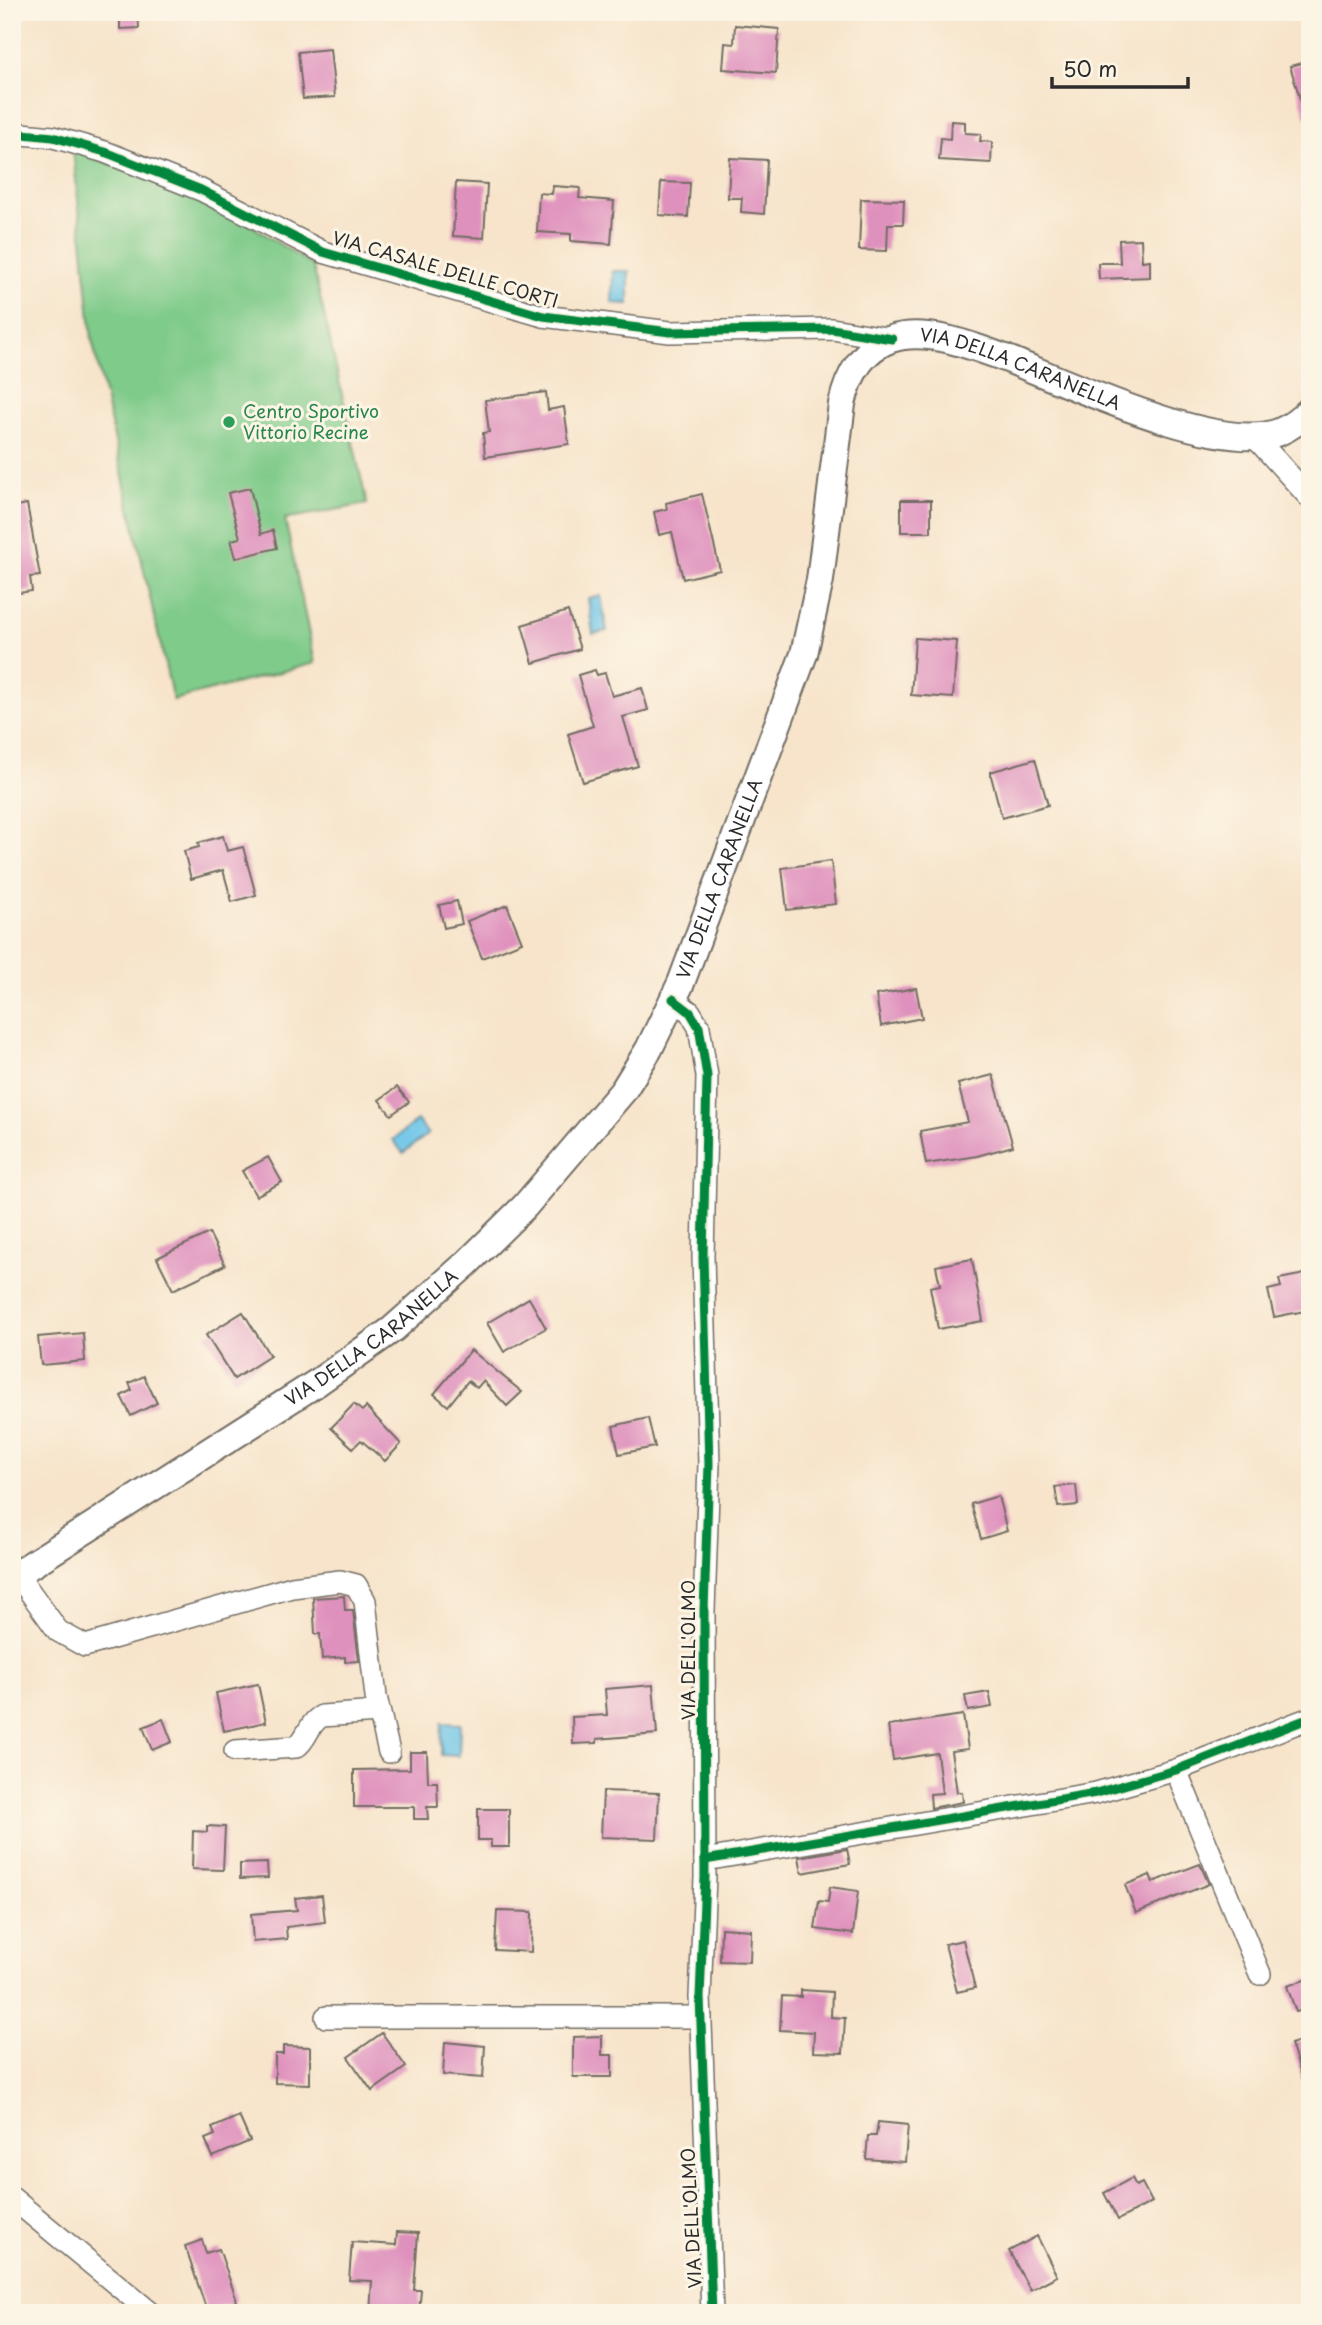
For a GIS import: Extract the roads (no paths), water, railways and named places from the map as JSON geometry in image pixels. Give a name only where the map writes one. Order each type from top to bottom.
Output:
[{"type":"main road","name":"VIA DELLA CARANELLA","points":[[15,1576],[344,1365],[436,1292],[525,1206],[608,1111],[638,1069],[673,999],[807,642],[818,594],[840,414],[846,387],[868,352],[892,339],[922,337],[960,343],[1163,418],[1222,434],[1255,436],[1285,429],[1310,410]]},
{"type":"street","name":"VIA CASALE DELLE CORTI","points":[[12,133],[63,139],[105,152],[201,190],[323,252],[543,316],[670,332],[832,329],[892,339]]},
{"type":"street","points":[[1255,436],[1310,498]]},
{"type":"street","name":"VIA DELL'OLMO","points":[[673,999],[690,1012],[699,1027],[707,1076],[703,1226],[709,1446],[704,1626],[705,1860],[701,2017],[712,2313]]},
{"type":"street","points":[[15,1576],[58,1631],[85,1646],[284,1589],[336,1582],[351,1583],[360,1588],[365,1601],[379,1712],[389,1752]]},
{"type":"street","points":[[235,1751],[296,1747],[314,1721],[322,1716],[379,1712]]},
{"type":"street","points":[[705,1860],[1058,1801],[1176,1770],[1310,1718]]},
{"type":"street","points":[[1176,1770],[1259,1974]]},
{"type":"street","points":[[326,2017],[701,2017]]},
{"type":"street","points":[[12,2198],[151,2313]]},
{"type":"water","points":[[613,271],[629,271],[629,304],[612,303]]},
{"type":"water","points":[[601,596],[607,631],[593,634],[588,598]]},
{"type":"water","points":[[417,1120],[428,1134],[403,1153],[393,1140]]},
{"type":"water","points":[[442,1723],[460,1724],[459,1756],[441,1755]]},
{"type":"place","name":"Centro Sportivo Vittorio Recine","points":[[229,422]]}]
